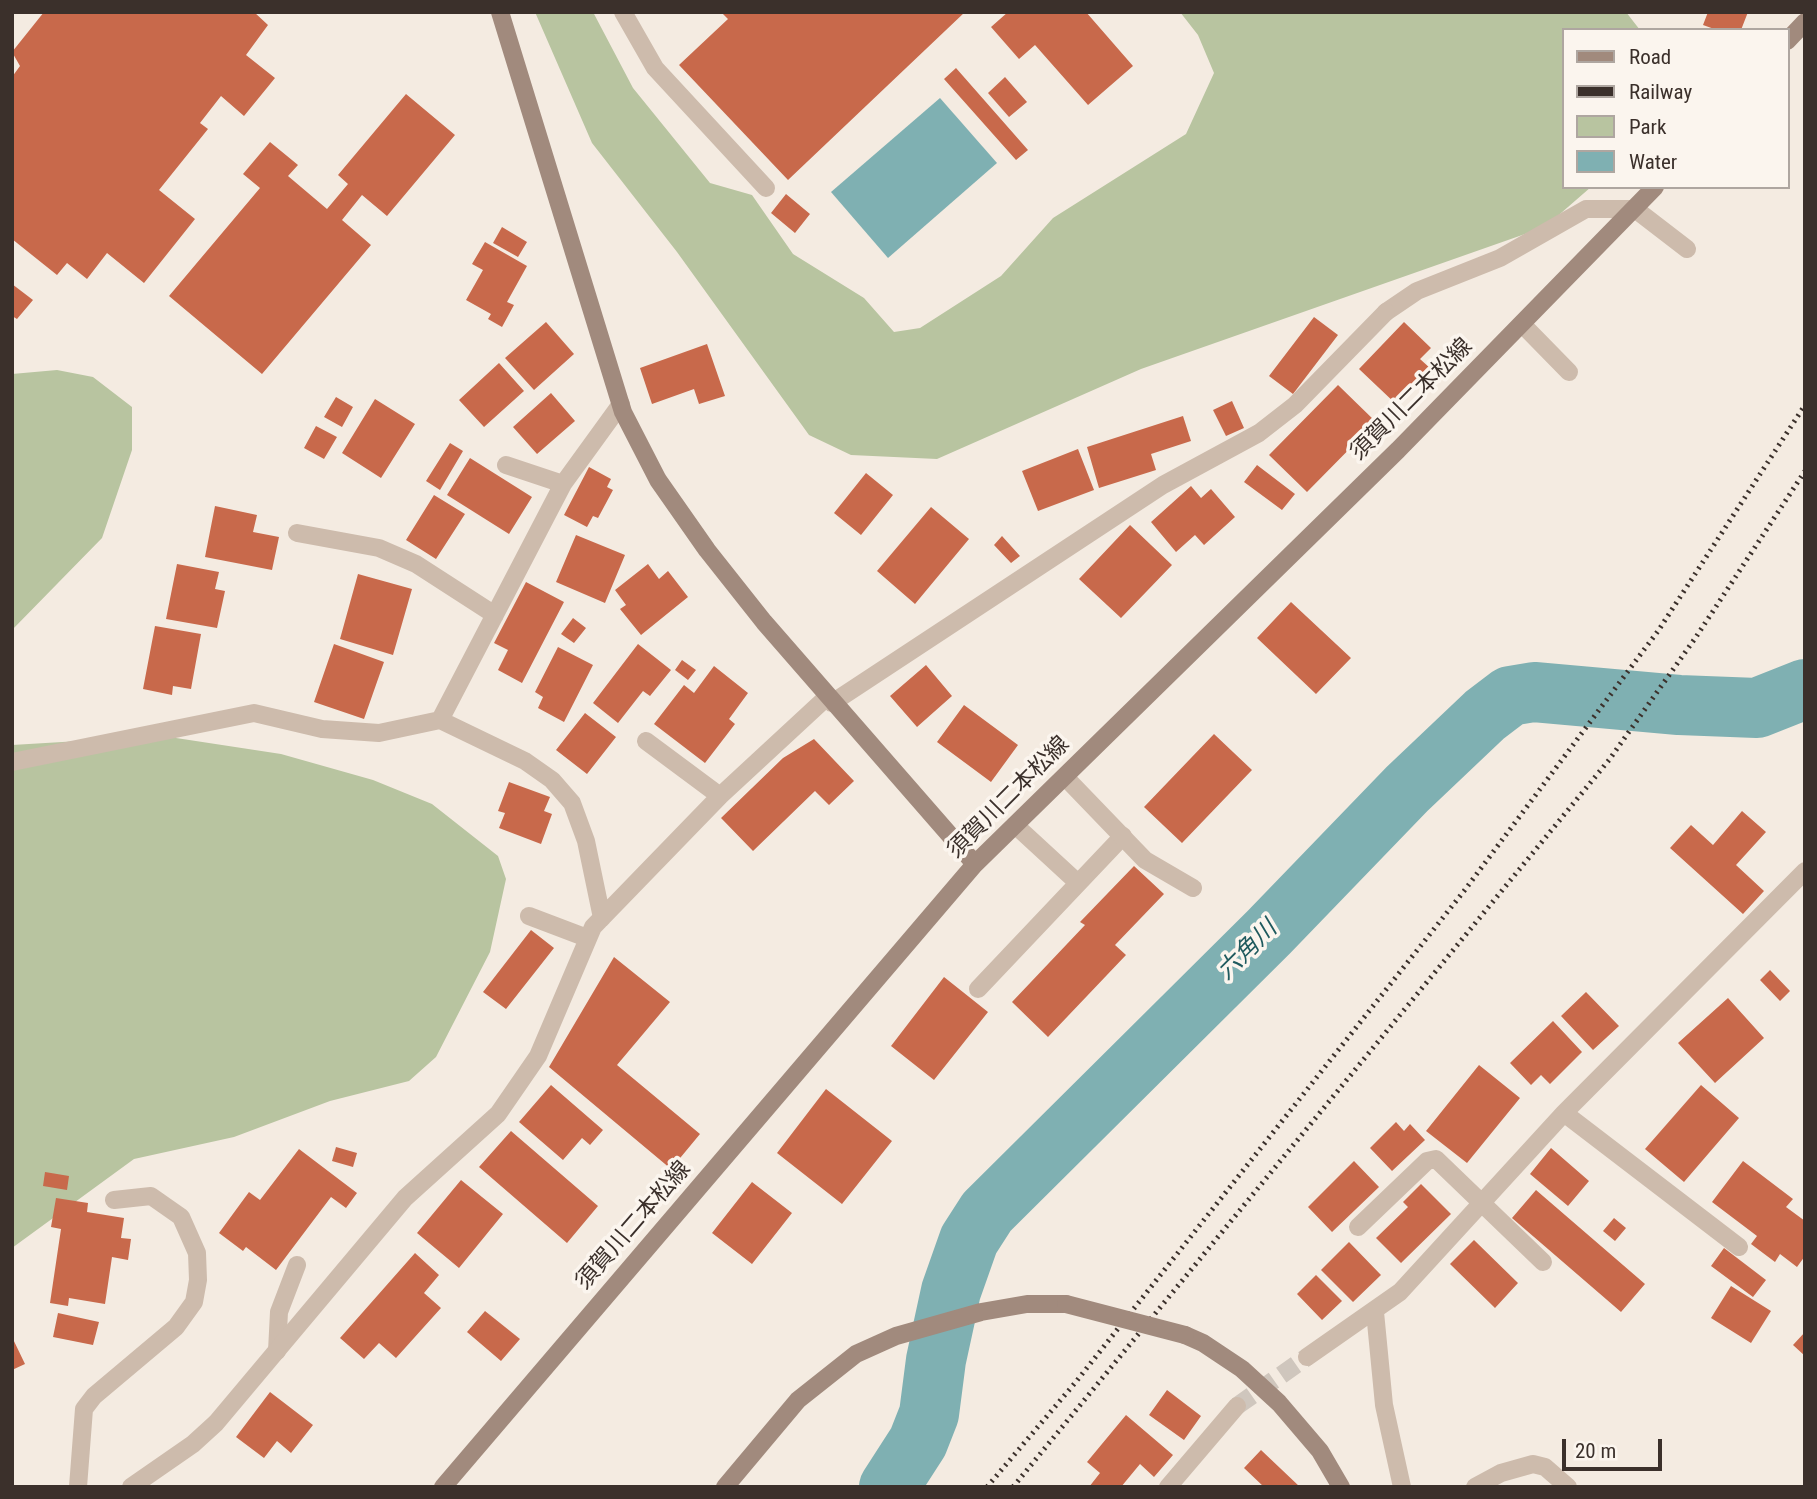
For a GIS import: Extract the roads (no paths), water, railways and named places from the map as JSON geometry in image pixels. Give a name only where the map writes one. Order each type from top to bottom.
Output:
[{"type":"main road","points":[[500,12],[621,404],[658,480],[680,513],[829,700],[975,864]]},
{"type":"main road","points":[[1789,39],[1805,22]]},
{"type":"main road","name":"須賀川二本松線","points":[[443,1487],[975,864],[1522,324],[1653,189]]},
{"type":"main road","points":[[725,1487],[798,1400],[856,1354],[896,1336],[981,1312],[1027,1304],[1066,1304],[1185,1335],[1203,1343],[1242,1369],[1279,1403],[1320,1451],[1341,1487]]},
{"type":"street","points":[[623,12],[655,68],[766,188]]},
{"type":"street","points":[[131,1487],[193,1444],[216,1423],[405,1198],[488,1124],[519,1087],[538,1056],[587,938],[601,918],[720,796],[829,700],[1163,485],[1259,433],[1296,405],[1386,313],[1417,291],[1500,258],[1586,209],[1635,209],[1687,249]]},
{"type":"street","points":[[1522,324],[1569,372]]},
{"type":"street","points":[[440,720],[563,484],[621,404]]},
{"type":"street","points":[[506,465],[563,484]]},
{"type":"street","points":[[297,533],[379,548],[416,564],[495,615]]},
{"type":"street","points":[[12,762],[254,713],[322,729],[379,733],[440,720],[525,761],[552,780],[572,803],[586,841],[601,918]]},
{"type":"street","points":[[646,741],[720,796]]},
{"type":"street","points":[[1065,777],[1144,860],[1193,888]]},
{"type":"street","points":[[1015,825],[1078,883]]},
{"type":"street","points":[[978,989],[1122,836]]},
{"type":"street","points":[[1307,1357],[1400,1292],[1564,1113],[1805,871]]},
{"type":"street","points":[[529,916],[587,938]]},
{"type":"street","points":[[1564,1113],[1739,1247]]},
{"type":"street","points":[[1358,1227],[1427,1161],[1436,1159],[1484,1202],[1543,1262]]},
{"type":"street","points":[[78,1487],[84,1409],[94,1396],[176,1327],[194,1302],[198,1280],[197,1253],[181,1217],[151,1196],[114,1200]]},
{"type":"street","points":[[277,1351],[279,1312],[298,1265]]},
{"type":"street","points":[[1375,1312],[1384,1405],[1402,1487]]},
{"type":"street","points":[[1168,1487],[1237,1406]]},
{"type":"street","points":[[1475,1487],[1501,1473],[1533,1464],[1545,1467],[1568,1487]]},
{"type":"water","points":[[940,98],[997,163],[888,258],[831,192]]},
{"type":"waterway","name":"六角川","points":[[889,1487],[918,1442],[929,1414],[936,1360],[951,1291],[969,1240],[987,1212],[1269,932],[1407,789],[1485,715],[1510,696],[1534,692],[1679,705],[1757,708],[1805,689]]},
{"type":"tunnel","points":[[1237,1406],[1307,1357]]},
{"type":"railway","points":[[987,1487],[1075,1383],[1464,891],[1658,631],[1805,405]]},
{"type":"railway","points":[[1013,1487],[1609,760],[1696,637],[1805,471]]}]
